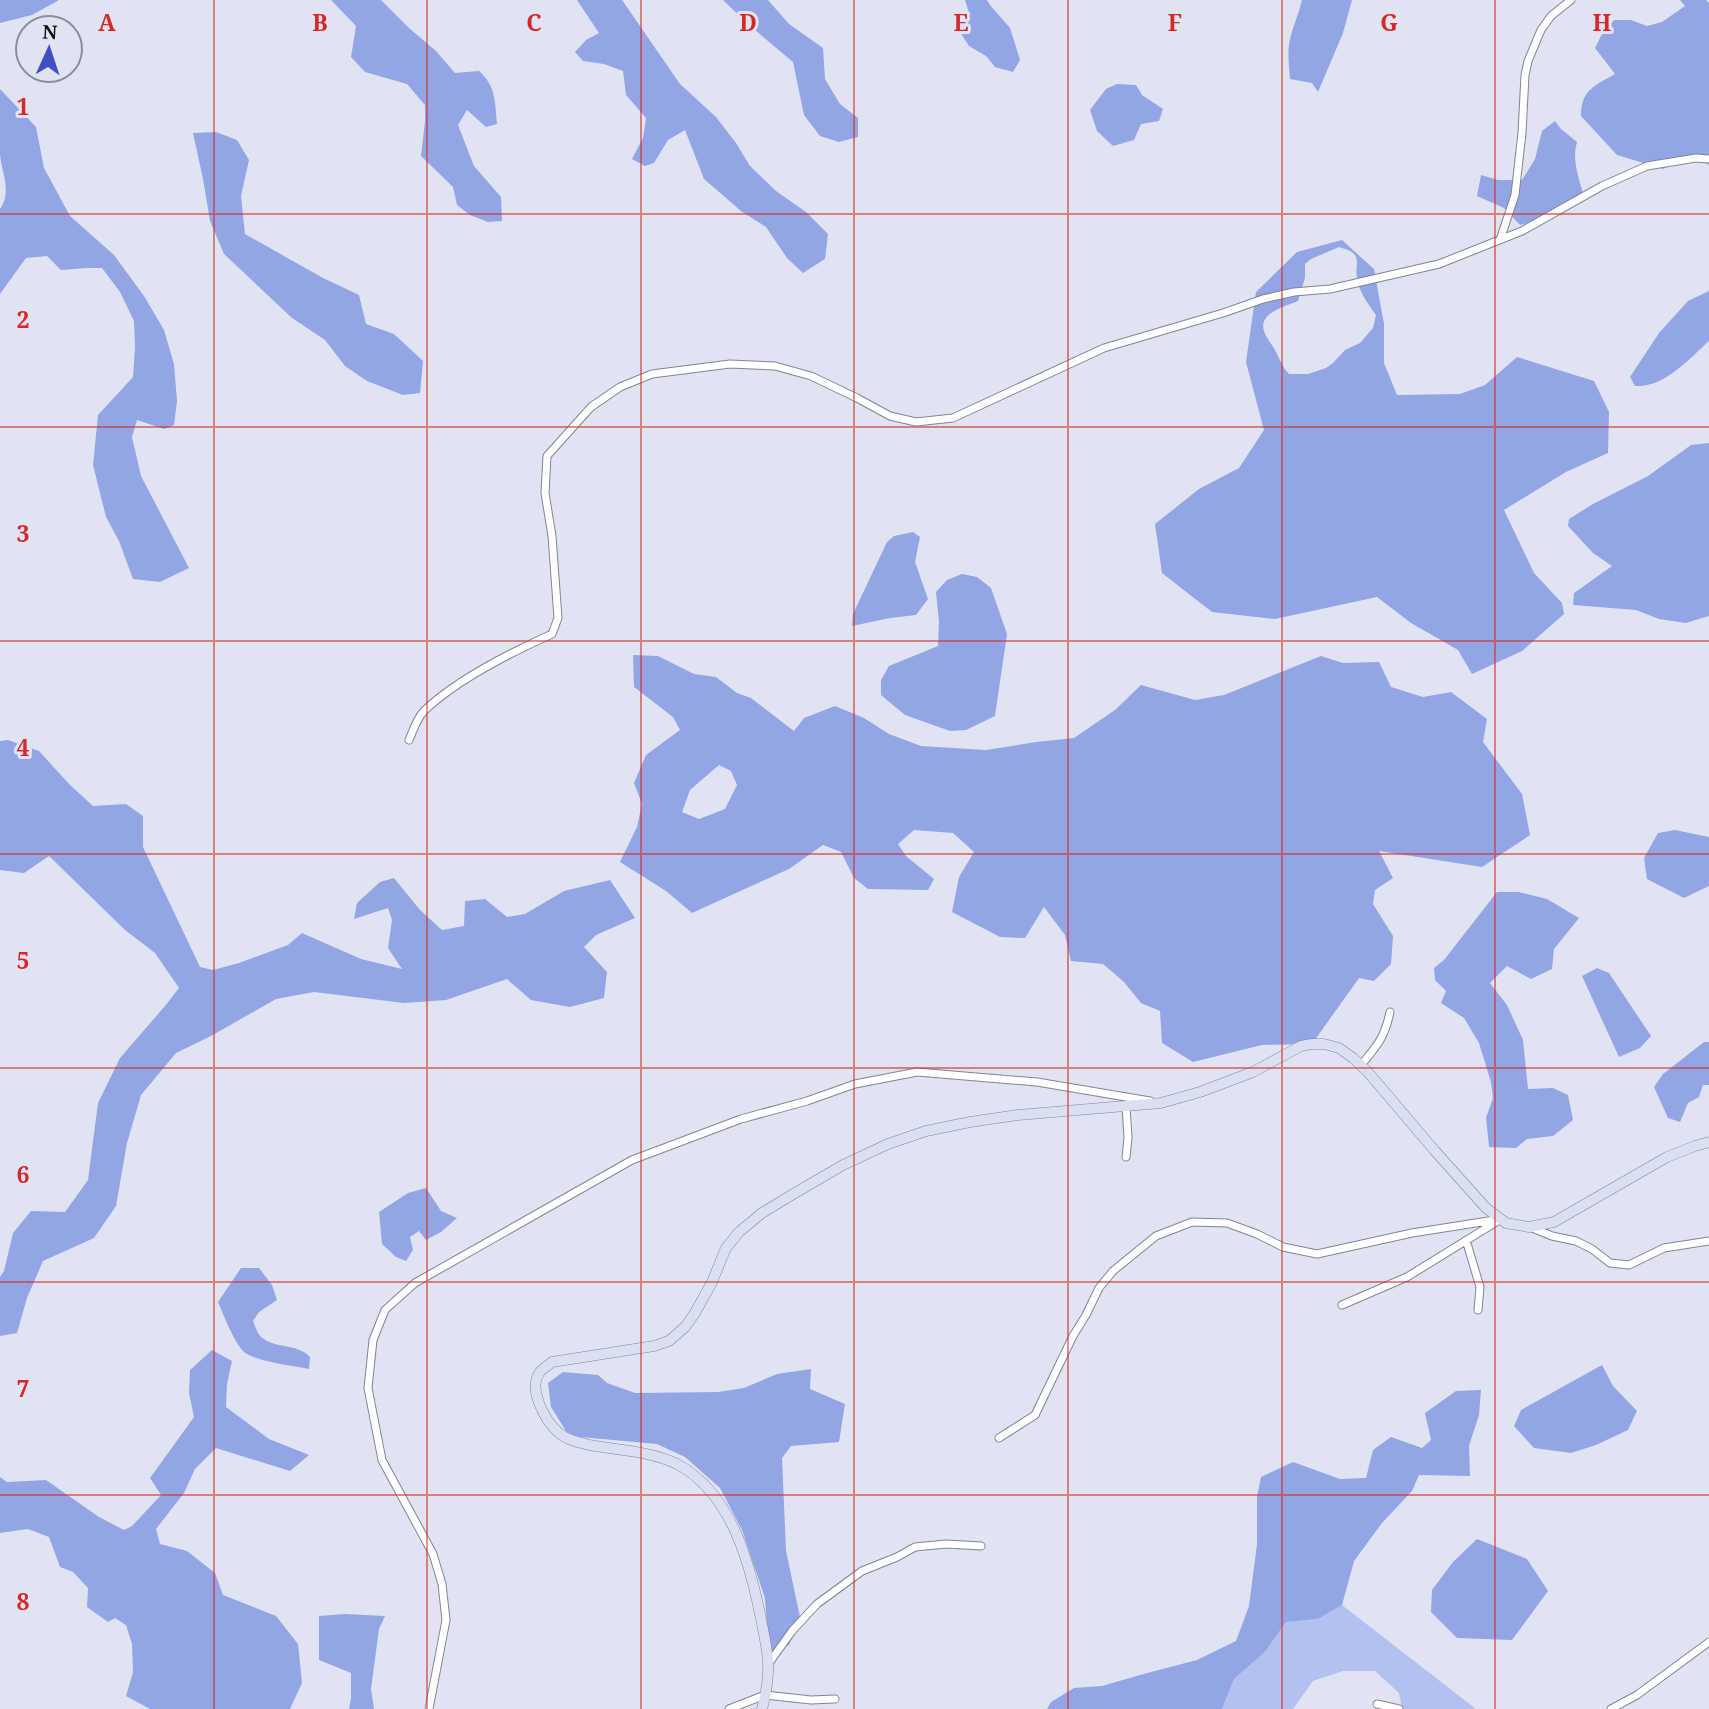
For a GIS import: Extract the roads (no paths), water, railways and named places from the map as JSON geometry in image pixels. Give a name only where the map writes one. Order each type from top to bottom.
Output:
[{"type":"main road","points":[[762,1709],[768,1663],[757,1598],[744,1552],[734,1528],[716,1499],[700,1481],[677,1464],[651,1455],[573,1441],[560,1434],[541,1409],[535,1382],[540,1372],[552,1362],[654,1346],[669,1340],[685,1327],[695,1313],[726,1248],[739,1232],[762,1213],[794,1193],[843,1165],[926,1130],[1018,1115],[1161,1103],[1200,1092],[1252,1072],[1301,1046],[1312,1044],[1339,1048],[1361,1065],[1486,1208],[1506,1223],[1530,1227],[1554,1222],[1667,1157],[1709,1143]]},
{"type":"street","points":[[1500,240],[1515,195],[1528,61],[1541,30],[1551,16],[1571,0]]},
{"type":"street","points":[[409,740],[422,713],[454,688],[524,647],[552,634],[558,618],[552,536],[545,493],[547,456],[591,407],[620,387],[652,374],[682,369],[730,364],[775,366],[811,376],[890,416],[916,422],[953,418],[1104,348],[1263,299],[1294,292],[1330,289],[1439,264],[1522,231],[1602,186],[1647,166],[1696,158],[1709,159]]},
{"type":"street","points":[[1361,1065],[1386,1030],[1391,1012]]},
{"type":"street","points":[[429,1709],[446,1620],[442,1584],[433,1554],[382,1460],[368,1388],[373,1340],[385,1310],[415,1283],[632,1160],[741,1119],[807,1101],[855,1084],[916,1072],[1037,1082],[1161,1103]]},
{"type":"street","points":[[1126,1106],[1126,1157]]},
{"type":"street","points":[[1342,1305],[1407,1277],[1502,1219]]},
{"type":"street","points":[[999,1438],[1035,1415],[1099,1288],[1114,1271],[1156,1236],[1192,1222],[1227,1223],[1283,1247],[1317,1254],[1412,1233],[1502,1219]]},
{"type":"street","points":[[1530,1227],[1552,1236],[1576,1241],[1610,1263],[1629,1265],[1664,1248],[1709,1241]]},
{"type":"street","points":[[1466,1240],[1479,1287],[1478,1310]]},
{"type":"street","points":[[768,1663],[817,1604],[862,1570],[915,1547],[946,1544],[981,1546]]},
{"type":"street","points":[[1611,1709],[1637,1695],[1709,1642]]},
{"type":"street","points":[[729,1709],[765,1695],[811,1700],[835,1699]]},
{"type":"street","points":[[1377,1704],[1399,1709]]}]
